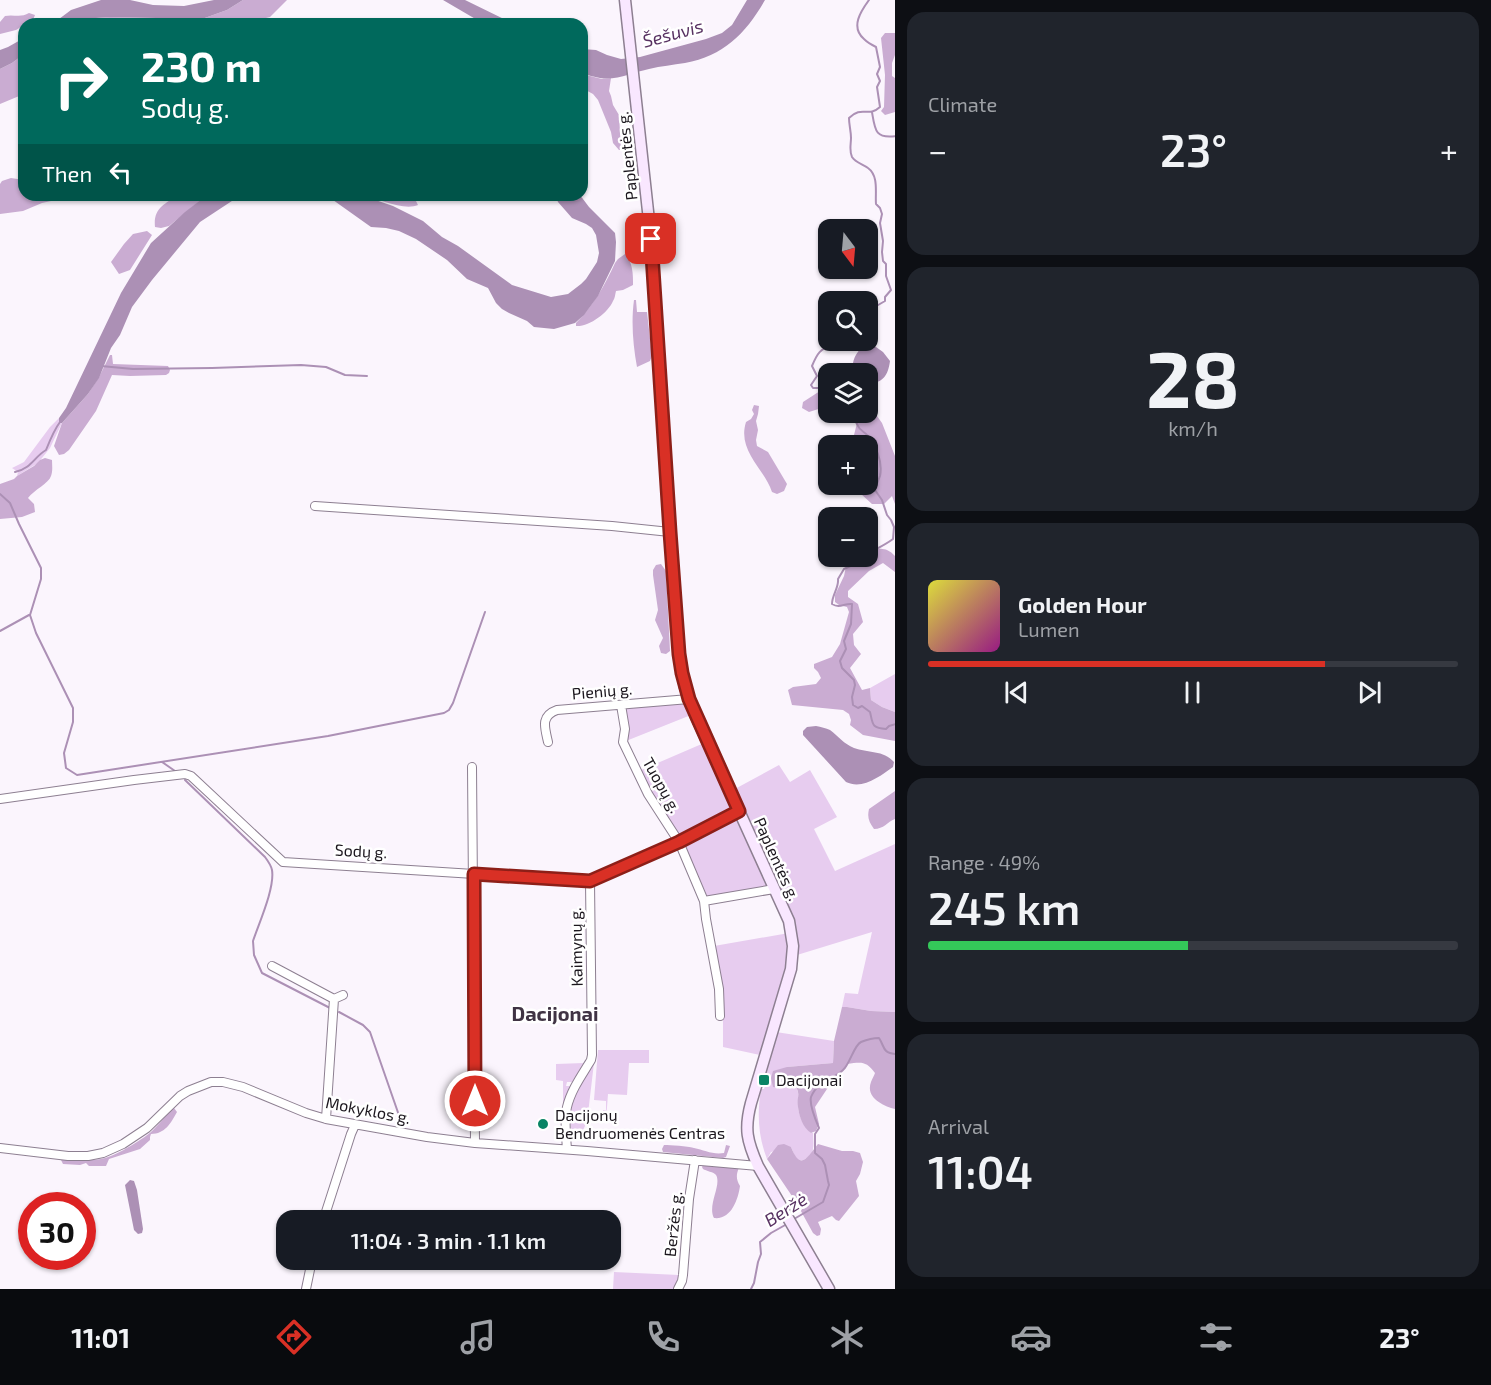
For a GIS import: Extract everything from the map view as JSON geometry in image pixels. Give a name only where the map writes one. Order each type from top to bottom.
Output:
[{"type":"main road","name":"Paplentės g.","points":[[625,0],[652,251],[670,532],[683,680],[689,699],[789,921],[793,946],[790,969],[747,1119],[747,1135],[758,1166],[829,1289]]},
{"type":"street","points":[[315,506],[670,532]]},
{"type":"street","name":"Pienių g.","points":[[548,742],[545,726],[547,716],[557,710],[689,699]]},
{"type":"street","name":"Tuopų g.","points":[[621,705],[626,729],[623,742],[648,794],[679,842],[704,901],[719,989],[720,1016]]},
{"type":"street","points":[[472,767],[475,1143]]},
{"type":"street","name":"Sodų g.","points":[[0,799],[186,774],[199,783],[283,862],[590,881],[679,842],[739,811]]},
{"type":"street","name":"Kaimynų g.","points":[[567,1149],[567,1105],[592,1055],[590,881]]},
{"type":"street","points":[[704,901],[774,889]]},
{"type":"street","points":[[272,966],[334,999]]},
{"type":"street","points":[[334,999],[343,995]]},
{"type":"street","points":[[326,1119],[334,999]]},
{"type":"street","name":"Mokyklos g.","points":[[0,1148],[68,1156],[103,1153],[142,1132],[188,1091],[201,1085],[217,1082],[243,1087],[326,1119],[427,1137],[758,1166]]},
{"type":"street","points":[[327,1210],[355,1125]]},
{"type":"street","name":"Beržės g.","points":[[678,1289],[683,1275],[689,1199],[695,1160]]},
{"type":"street","points":[[306,1289],[310,1270]]},
{"type":"shaded area","points":[[101,0],[130,0],[153,5],[184,6],[214,0],[243,0],[227,10],[205,18],[60,18],[71,10]]},
{"type":"shaded area","points":[[243,0],[287,0],[270,17],[266,18],[205,18],[227,10]]},
{"type":"shaded area","points":[[443,0],[465,0],[502,18],[474,18]]},
{"type":"shaded area","points":[[747,0],[765,0],[742,33],[711,55],[699,60],[625,76],[606,79],[588,75],[588,49],[621,59],[640,57],[706,39],[722,33],[732,25]]},
{"type":"shaded area","points":[[29,13],[35,15],[34,18],[18,18],[18,29],[0,34],[0,22],[5,16]]},
{"type":"shaded area","points":[[110,17],[156,18],[96,18]]},
{"type":"shaded area","points":[[885,33],[895,33],[892,76],[895,78],[895,112],[885,115],[881,111],[884,107],[885,75],[881,38]]},
{"type":"shaded area","points":[[18,41],[18,58],[0,69],[0,50]]},
{"type":"shaded area","points":[[18,58],[18,96],[0,104],[0,69]]},
{"type":"shaded area","points":[[588,76],[602,79],[611,78],[609,91],[619,115],[621,150],[613,143],[598,100],[588,91]]},
{"type":"shaded area","points":[[11,178],[18,179],[18,201],[51,201],[23,211],[0,214],[0,184]]},
{"type":"shaded area","points":[[169,201],[200,201],[169,226],[155,227],[156,215]]},
{"type":"shaded area","points":[[199,201],[232,201],[200,222],[152,280],[132,307],[99,378],[88,394],[62,423],[59,423],[59,418],[66,408],[121,293],[151,243]]},
{"type":"shaded area","points":[[334,201],[378,201],[393,206],[423,221],[442,237],[512,285],[551,297],[568,294],[586,279],[597,262],[599,253],[596,235],[592,228],[572,218],[558,201],[584,201],[615,233],[615,261],[598,296],[575,323],[554,329],[534,327],[502,309],[488,288],[467,279],[447,260],[416,239],[399,231],[371,227]]},
{"type":"shaded area","points":[[381,201],[416,201],[418,205],[406,207]]},
{"type":"shaded area","points":[[147,231],[152,235],[130,270],[119,274],[111,262],[133,234]]},
{"type":"shaded area","points":[[625,254],[631,265],[633,285],[616,291],[611,306],[598,318],[587,324],[576,326],[598,295],[615,263]]},
{"type":"shaded area","points":[[634,300],[636,300],[637,312],[647,312],[652,356],[650,361],[637,367],[633,334]]},
{"type":"shaded area","points":[[878,348],[890,361],[888,371],[884,378],[878,382],[878,363],[854,363],[859,351],[878,351]]},
{"type":"shaded area","points":[[112,355],[113,364],[168,366],[170,370],[166,375],[112,375],[96,411],[69,450],[59,455],[54,446],[62,423],[88,394]]},
{"type":"shaded area","points":[[818,392],[818,409],[809,412],[802,408],[803,402]]},
{"type":"shaded area","points":[[754,405],[759,406],[756,421],[757,446],[768,452],[787,484],[784,491],[777,494],[772,492],[745,442],[746,422],[754,414],[752,410]]},
{"type":"shaded area","points":[[878,417],[882,423],[895,456],[895,504],[892,496],[884,504],[872,504],[862,495],[878,495],[878,435],[854,435],[857,423],[878,423]]},
{"type":"shaded area","points":[[59,418],[59,423],[62,423],[50,448],[38,463],[17,476],[18,472],[12,468],[24,462]]},
{"type":"shaded area","points":[[45,458],[52,460],[51,476],[28,498],[34,504],[35,512],[22,517],[0,519],[0,484],[14,479]]},
{"type":"shaded area","points":[[878,548],[888,550],[895,556],[895,572],[883,563],[878,566]]},
{"type":"shaded area","points":[[661,564],[666,571],[670,651],[666,654],[661,653],[659,646],[663,638],[655,620],[658,610],[653,570],[656,565]]},
{"type":"shaded area","points":[[846,567],[876,567],[848,591],[848,597],[858,604],[863,622],[853,634],[854,645],[861,654],[850,668],[862,690],[870,688],[871,700],[895,712],[895,741],[863,735],[850,725],[849,714],[843,710],[792,705],[788,690],[793,687],[816,684],[821,678],[814,664],[832,657],[840,644],[849,612],[847,607],[835,602],[835,595]]},
{"type":"shaded area","points":[[895,674],[895,712],[871,700],[870,688]]},
{"type":"shaded area","points":[[685,701],[691,715],[626,741],[623,707]]},
{"type":"shaded area","points":[[816,726],[830,730],[854,748],[885,755],[894,762],[893,767],[865,783],[846,782],[803,735],[807,727]]},
{"type":"shaded area","points":[[704,743],[732,806],[731,811],[680,838],[639,771]]},
{"type":"shaded area","points":[[779,765],[790,782],[810,770],[837,817],[814,829],[835,871],[895,844],[895,1012],[842,1007],[845,993],[858,994],[872,932],[797,955],[798,942],[795,928],[733,790]]},
{"type":"shaded area","points":[[895,791],[895,819],[874,829],[869,820],[869,809]]},
{"type":"shaded area","points":[[731,818],[736,819],[739,823],[773,891],[710,902],[683,843]]},
{"type":"shaded area","points":[[789,933],[789,960],[760,1055],[723,1047],[723,1003],[714,946]]},
{"type":"shaded area","points":[[842,1007],[895,1012],[895,1109],[873,1097],[870,1088],[875,1073],[869,1066],[860,1063],[847,1064],[846,1068],[837,1074],[815,1107],[819,1124],[816,1131],[811,1133],[800,1118],[798,1093],[794,1084],[773,1087],[771,1078],[773,1071],[787,1067],[833,1063],[834,1041]]},
{"type":"shaded area","points":[[776,1032],[834,1041],[833,1063],[787,1067],[779,1089],[787,1084],[794,1084],[798,1093],[801,1118],[808,1130],[813,1133],[812,1152],[804,1160],[797,1159],[791,1147],[771,1152],[767,1159],[762,1142],[759,1124],[761,1089],[764,1089],[768,1076],[765,1073]]},
{"type":"shaded area","points":[[598,1050],[649,1050],[649,1063],[629,1063],[627,1095],[608,1094],[606,1121],[596,1118],[603,1118],[603,1110],[606,1110],[606,1101],[594,1100]]},
{"type":"shaded area","points":[[584,1063],[572,1082],[567,1082],[566,1086],[570,1086],[563,1104],[563,1081],[556,1080],[556,1064]]},
{"type":"shaded area","points":[[594,1063],[587,1122],[583,1130],[575,1133],[571,1129],[573,1101]]},
{"type":"shaded area","points":[[174,1108],[177,1112],[164,1130],[151,1134],[150,1140],[140,1149],[109,1159],[106,1166],[89,1166],[86,1163],[63,1164],[61,1160],[62,1158],[94,1160],[117,1153],[150,1133]]},
{"type":"shaded area","points":[[784,1144],[791,1147],[801,1160],[804,1160],[818,1144],[842,1151],[860,1153],[863,1162],[856,1181],[859,1196],[839,1221],[832,1216],[818,1222],[821,1229],[820,1235],[813,1233],[796,1202],[767,1159],[778,1145]]},
{"type":"shaded area","points":[[664,1145],[687,1147],[712,1153],[724,1153],[726,1145],[730,1146],[726,1157],[723,1158],[663,1152]]},
{"type":"shaded area","points":[[703,1165],[739,1168],[737,1177],[740,1186],[735,1203],[725,1216],[720,1218],[714,1218],[712,1213],[717,1184],[716,1175],[703,1169]]},
{"type":"shaded area","points":[[130,1180],[134,1181],[137,1190],[143,1229],[142,1233],[138,1234],[134,1230],[125,1185]]},
{"type":"shaded area","points":[[614,1272],[679,1275],[674,1289],[613,1289]]},
{"type":"waterway","name":"Beržė","points":[[869,0],[857,24],[864,39],[876,47],[880,67],[877,74],[880,81],[877,87],[880,107],[872,112],[858,112],[849,118],[851,155],[874,175],[876,204],[882,214],[880,223],[883,261],[886,264],[886,276],[891,290],[885,297],[885,301],[878,305]]},
{"type":"waterway","points":[[872,112],[877,132],[884,136],[895,136]]},
{"type":"waterway","name":"Beržė","points":[[818,388],[813,388],[811,385],[817,376],[812,366],[821,351]]},
{"type":"waterway","points":[[101,366],[133,369],[301,365],[326,367],[345,375],[367,376]]},
{"type":"waterway","points":[[15,472],[25,468],[46,450],[60,422]]},
{"type":"waterway","name":"Beržė","points":[[856,423],[868,436],[878,455],[881,471],[875,490],[894,527],[893,539],[878,548]]},
{"type":"waterway","points":[[0,494],[10,503],[41,568],[41,579],[30,615],[36,633],[73,708],[73,722],[64,753],[66,768],[77,775],[328,736],[444,713],[453,703],[485,612]]},
{"type":"waterway","name":"Beržė","points":[[848,567],[844,569],[838,579],[832,601],[832,604],[837,606],[852,604],[851,624],[844,641],[846,649],[840,661],[842,668],[854,680],[853,705],[858,708],[862,706],[870,712],[874,725],[878,728],[886,729],[895,724]]},
{"type":"waterway","points":[[0,631],[29,615]]},
{"type":"waterway","points":[[162,762],[175,771]]},
{"type":"waterway","points":[[185,780],[265,857],[271,866],[269,896],[253,941],[254,955],[262,973],[330,1008]]},
{"type":"waterway","points":[[339,1012],[363,1025],[370,1032],[402,1124]]},
{"type":"waterway","name":"Beržė","points":[[794,1219],[823,1202],[829,1185],[825,1165],[815,1153],[815,1134],[819,1128],[813,1113],[811,1097],[817,1087],[843,1070],[861,1042],[879,1038],[886,1051],[895,1054]]},
{"type":"waterway","name":"Beržė","points":[[751,1289],[761,1254],[760,1242],[787,1224]]},
{"type":"place","name":"Dacijonai","points":[[764,1080]]},
{"type":"place","name":"Dacijonų Bendruomenės Centras","points":[[543,1124]]},
{"type":"district","name":"Dacijonai","points":[[555,1014]]},
{"type":"route","points":[[475,1101],[474,874],[590,881],[679,842],[739,811],[689,699],[679,654],[651,239]]},
{"type":"water label","name":"Šešuvis","points":[[673,34]]}]
